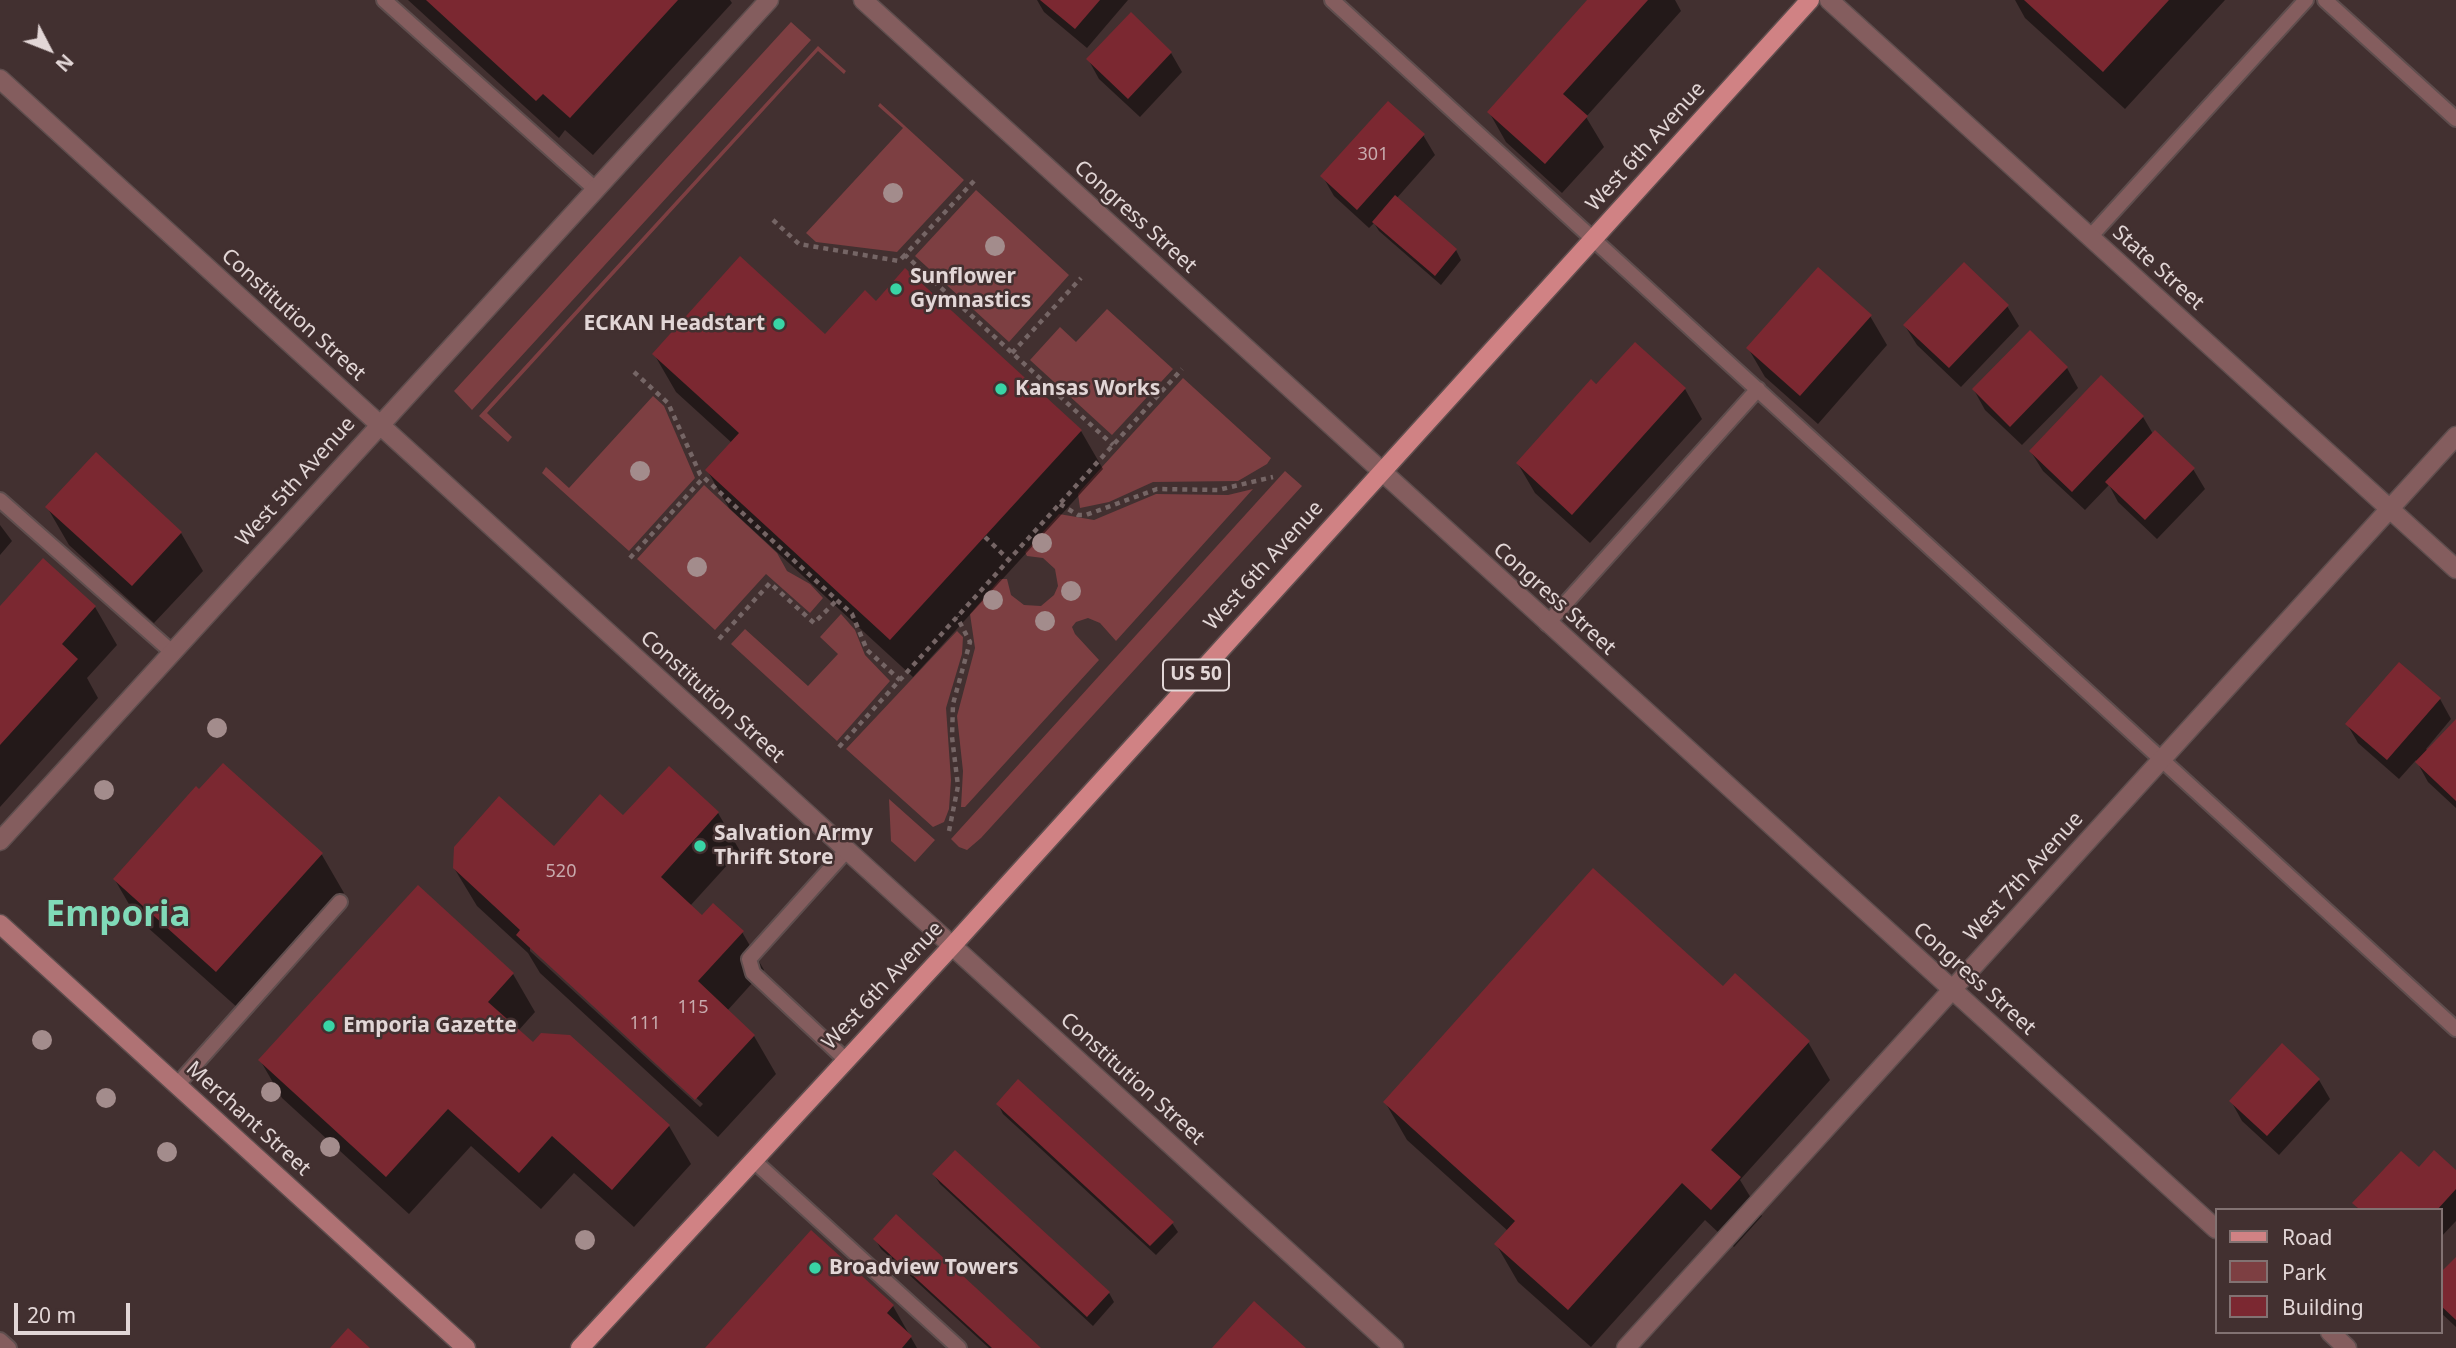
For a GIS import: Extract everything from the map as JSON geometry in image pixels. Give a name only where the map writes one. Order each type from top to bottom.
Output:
[{"type":"main road","name":"West 6th Avenue","points":[[580,1348],[952,946],[1810,0]]},
{"type":"street","name":"West 5th Avenue","points":[[0,841],[594,188],[769,0]]},
{"type":"street","name":"Congress Street","points":[[863,0],[2214,1227]]},
{"type":"street","name":"State Street","points":[[1829,0],[2456,569]]},
{"type":"street","name":"Constitution Street","points":[[0,79],[1394,1348]]},
{"type":"street","name":"West 7th Avenue","points":[[1626,1348],[2456,436]]},
{"type":"street","name":"Merchant Street","points":[[0,924],[466,1348]]},
{"type":"street","points":[[2332,1334],[2347,1348]]},
{"type":"lane","points":[[384,0],[594,188]]},
{"type":"lane","points":[[1332,0],[2456,1029]]},
{"type":"lane","points":[[2090,237],[2306,0]]},
{"type":"lane","points":[[2325,0],[2456,119]]},
{"type":"lane","points":[[1547,624],[1758,389]]},
{"type":"lane","points":[[0,500],[172,652]]},
{"type":"lane","points":[[846,1060],[753,973],[749,959],[848,850]]},
{"type":"lane","points":[[177,1085],[340,902]]},
{"type":"lane","points":[[753,1160],[959,1348]]},
{"type":"lane","points":[[0,1340],[9,1348]]},
{"type":"path","points":[[773,220],[799,244],[899,261],[974,181]]},
{"type":"path","points":[[905,256],[1113,445]]},
{"type":"path","points":[[1012,353],[1081,278]]},
{"type":"path","points":[[839,747],[1182,369]]},
{"type":"path","points":[[634,372],[668,403],[704,477],[852,614],[871,656],[900,680]]},
{"type":"path","points":[[630,558],[704,477]]},
{"type":"path","points":[[1060,504],[1078,514],[1086,515],[1157,489],[1218,490],[1273,477]]},
{"type":"path","points":[[985,537],[1009,560]]},
{"type":"path","points":[[719,639],[770,583],[814,623],[836,600]]},
{"type":"path","points":[[948,831],[958,786],[952,737],[953,704],[970,642],[957,617]]},
{"type":"green space","points":[[791,22],[811,40],[472,410],[454,391]]},
{"type":"green space","points":[[818,46],[846,71],[844,74],[818,51],[487,413],[512,437],[508,442],[479,416]]},
{"type":"green space","points":[[880,103],[964,180],[897,252],[816,242],[806,233],[903,128],[878,106]]},
{"type":"green space","points":[[976,190],[1069,275],[1009,342],[915,256]]},
{"type":"green space","points":[[1107,309],[1173,369],[1112,435],[1030,360],[1060,327],[1076,342]]},
{"type":"green space","points":[[1183,378],[1271,458],[1267,464],[1238,481],[1153,482],[1109,502],[1080,508],[1078,494],[1081,490]]},
{"type":"green space","points":[[653,396],[664,406],[695,478],[629,551],[542,473],[546,467],[569,488]]},
{"type":"green space","points":[[1285,471],[1302,486],[981,838],[967,850],[959,847],[951,839]]},
{"type":"green space","points":[[704,485],[777,553],[787,571],[810,584],[823,598],[810,613],[766,574],[715,630],[637,559]]},
{"type":"green space","points":[[1253,489],[1116,641],[1100,623],[1088,618],[1076,622],[1072,627],[1075,634],[1099,660],[965,807],[961,807],[963,771],[957,716],[975,648],[970,614],[1000,579],[1007,579],[1011,595],[1024,605],[1041,606],[1054,595],[1058,586],[1055,569],[1043,558],[1027,556],[1025,552],[1059,514],[1094,520],[1156,494],[1228,495]]},
{"type":"green space","points":[[841,614],[855,630],[865,655],[890,681],[837,741],[731,644],[745,629],[808,686],[838,654],[820,637]]},
{"type":"green space","points":[[957,631],[963,637],[962,654],[946,708],[951,780],[949,809],[944,822],[933,827],[846,749]]},
{"type":"green space","points":[[889,799],[935,840],[915,862],[891,841]]},
{"type":"building","points":[[426,0],[678,0],[570,118],[543,94],[536,101]]},
{"type":"building","points":[[1040,0],[1100,0],[1075,29]]},
{"type":"building","points":[[1587,0],[1648,0],[1563,94],[1588,116],[1545,164],[1487,112]]},
{"type":"building","points":[[2024,0],[2169,0],[2103,72]]},
{"type":"building","points":[[1131,12],[1172,52],[1128,99],[1086,59]]},
{"type":"building","points":[[1388,101],[1425,134],[1357,210],[1320,176]]},
{"type":"building","points":[[1395,195],[1457,249],[1435,276],[1372,222]]},
{"type":"building","points":[[740,256],[825,334],[865,290],[876,301],[905,268],[1082,430],[890,640],[705,470],[739,433],[652,354]]},
{"type":"building","points":[[1964,262],[2009,305],[1949,368],[1903,325]]},
{"type":"building","points":[[1818,267],[1872,315],[1800,396],[1746,348]]},
{"type":"building","points":[[2030,330],[2068,367],[2010,427],[1972,389]]},
{"type":"building","points":[[1635,342],[1686,388],[1572,515],[1516,463],[1591,379],[1596,384]]},
{"type":"building","points":[[2101,375],[2144,416],[2072,492],[2029,451]]},
{"type":"building","points":[[2155,430],[2195,468],[2145,520],[2105,482]]},
{"type":"building","points":[[96,452],[182,532],[132,586],[45,507]]},
{"type":"building","points":[[43,558],[96,606],[62,644],[78,659],[0,745],[0,606]]},
{"type":"building","points":[[2399,662],[2441,698],[2387,760],[2345,724]]},
{"type":"building","points":[[2456,719],[2456,801],[2415,762]]},
{"type":"building","points":[[223,763],[323,853],[216,972],[113,879],[196,786],[199,789]]},
{"type":"building","points":[[669,766],[719,812],[661,877],[702,915],[713,903],[744,931],[698,981],[755,1035],[695,1100],[516,935],[520,930],[453,868],[454,847],[499,796],[554,846],[600,794],[623,815]]},
{"type":"building","points":[[1593,868],[1723,986],[1735,973],[1810,1041],[1711,1150],[1741,1177],[1711,1210],[1682,1183],[1568,1310],[1494,1244],[1515,1221],[1383,1102]]},
{"type":"building","points":[[418,885],[514,973],[488,1002],[533,1042],[541,1033],[570,1035],[670,1125],[612,1190],[552,1136],[519,1173],[448,1109],[386,1177],[258,1060]]},
{"type":"building","points":[[2282,1043],[2320,1079],[2267,1136],[2229,1101]]},
{"type":"building","points":[[1018,1079],[1174,1222],[1150,1246],[996,1104]]},
{"type":"building","points":[[955,1150],[1110,1292],[1087,1317],[932,1174]]},
{"type":"building","points":[[2434,1150],[2456,1170],[2456,1189],[2439,1208],[2358,1208],[2352,1203],[2401,1151],[2419,1167]]},
{"type":"building","points":[[896,1214],[1041,1348],[992,1348],[873,1239]]},
{"type":"building","name":"Broadview Towers","points":[[811,1230],[894,1305],[887,1313],[912,1336],[902,1348],[705,1348]]},
{"type":"building","points":[[2456,1257],[2456,1320],[2442,1307],[2442,1271]]},
{"type":"building","points":[[1254,1301],[1306,1348],[1212,1348]]},
{"type":"building","points":[[348,1328],[370,1348],[330,1348]]},
{"type":"place","name":"Sunflower Gymnastics","points":[[896,289]]},
{"type":"place","name":"ECKAN Headstart","points":[[779,324]]},
{"type":"place","name":"Kansas Works","points":[[1001,389]]},
{"type":"place","name":"Salvation Army Thrift Store","points":[[700,846]]},
{"type":"place","name":"Emporia Gazette","points":[[329,1026]]},
{"type":"place","name":"Broadview Towers","points":[[815,1268]]},
{"type":"district","name":"Emporia","points":[[118,916]]}]
